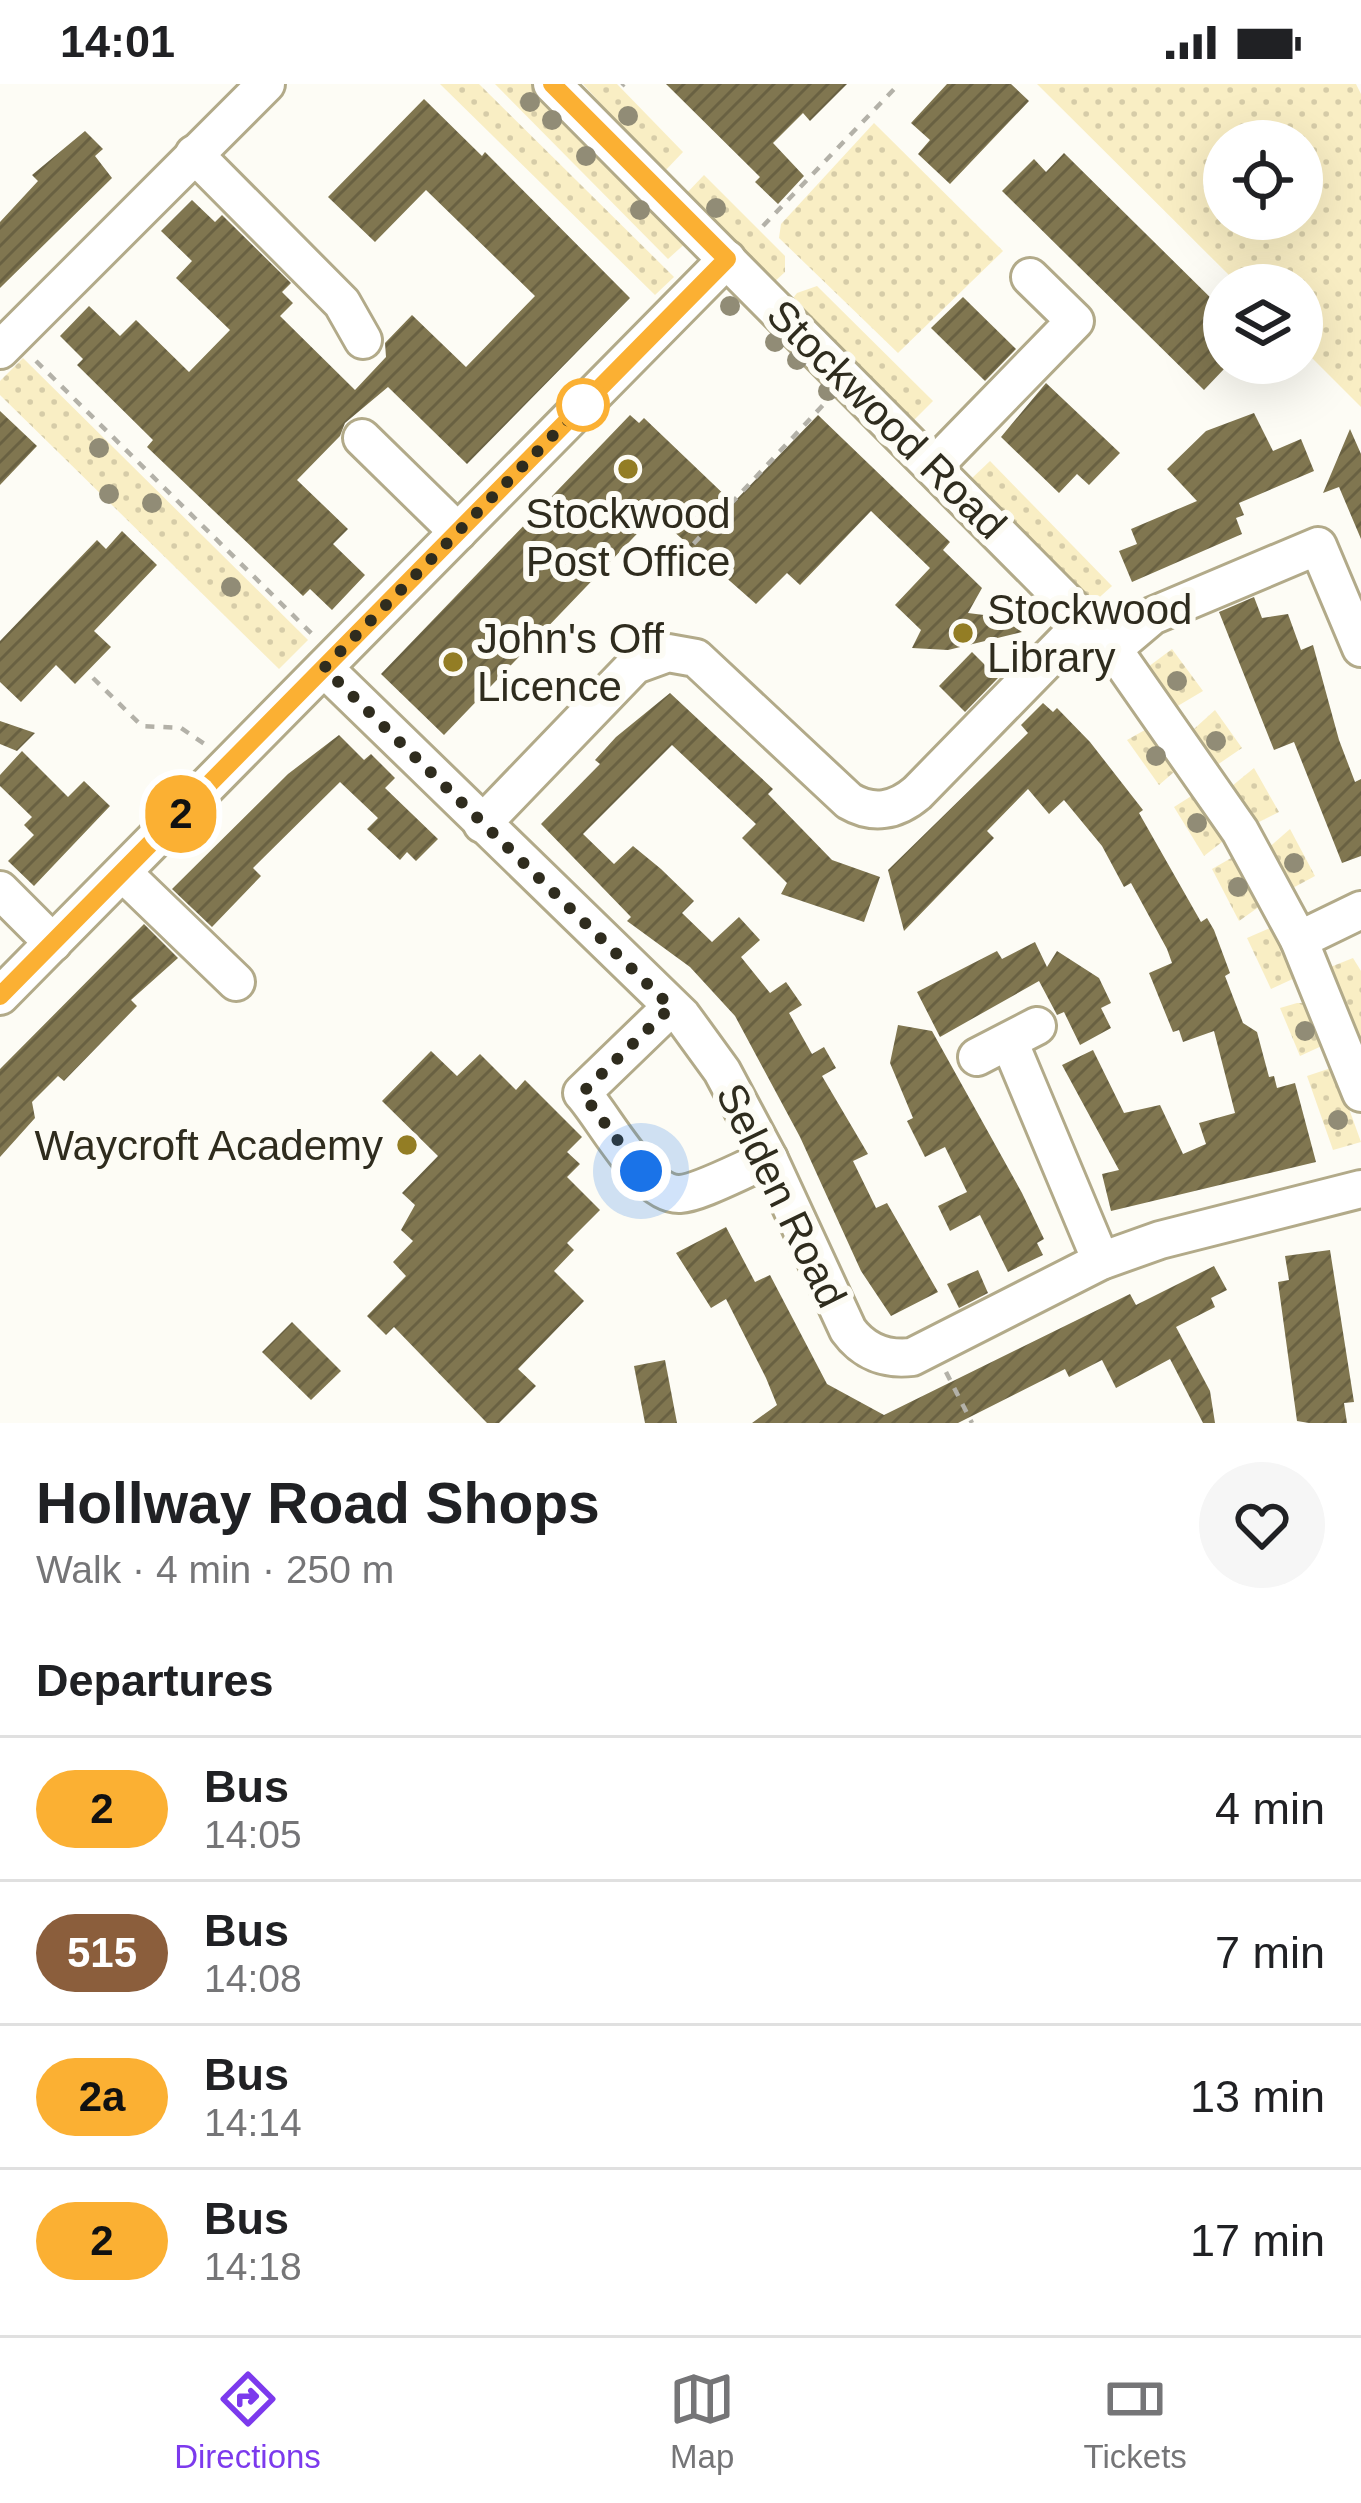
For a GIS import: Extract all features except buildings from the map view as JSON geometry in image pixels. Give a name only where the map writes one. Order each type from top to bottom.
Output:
[{"type":"street","points":[[3,346],[266,84]]},
{"type":"street","name":"Stockwood Road","points":[[552,84],[935,465],[1112,649],[1204,774],[1299,940],[1361,1093]]},
{"type":"street","points":[[194,154],[342,303],[363,340]]},
{"type":"street","points":[[0,996],[727,259]]},
{"type":"street","points":[[935,465],[1075,321],[1030,277]]},
{"type":"street","points":[[362,438],[458,532]]},
{"type":"street","points":[[1112,649],[1152,616],[1314,536],[1358,630]]},
{"type":"street","points":[[482,824],[635,664],[668,653],[696,658],[849,801],[872,810],[893,808],[917,793],[1086,620]]},
{"type":"street","name":"Selden Road","points":[[329,662],[482,824],[671,1007],[722,1071],[856,1341],[892,1358],[913,1357],[1101,1262],[1160,1240],[1361,1189]]},
{"type":"street","points":[[123,872],[236,982]]},
{"type":"street","points":[[0,890],[53,943]]},
{"type":"street","points":[[1299,940],[1361,910]]},
{"type":"street","points":[[671,1007],[582,1093],[598,1120],[641,1171],[663,1190],[680,1195],[769,1159]]},
{"type":"street","points":[[1008,1041],[1101,1262]]},
{"type":"path","points":[[763,226],[899,84]]},
{"type":"path","points":[[3,346],[329,662]]},
{"type":"path","points":[[669,570],[847,380]]},
{"type":"path","points":[[93,678],[142,726],[192,732],[227,766]]},
{"type":"path","points":[[933,1346],[972,1423]]},
{"type":"shaded area","points":[[440,84],[479,84],[674,277],[655,295]]},
{"type":"shaded area","points":[[495,84],[531,84],[689,240],[668,259]]},
{"type":"shaded area","points":[[583,84],[617,84],[683,152],[663,173]]},
{"type":"shaded area","points":[[1037,84],[1356,84],[1361,94],[1361,407],[1323,369],[1323,264],[1218,264]]},
{"type":"shaded area","points":[[874,123],[1003,251],[898,353],[779,238],[781,224]]},
{"type":"shaded area","points":[[704,175],[785,256],[785,272],[772,284],[684,196]]},
{"type":"shaded area","points":[[817,286],[933,401],[913,421],[790,302],[797,293]]},
{"type":"shaded area","points":[[23,358],[308,640],[279,669],[0,395],[0,381]]},
{"type":"shaded area","points":[[990,461],[1112,586],[1092,604],[970,480]]},
{"type":"shaded area","points":[[1172,649],[1203,691],[1176,707],[1148,667]]},
{"type":"shaded area","points":[[1215,710],[1242,748],[1217,765],[1194,729]]},
{"type":"shaded area","points":[[1152,726],[1181,766],[1159,785],[1127,740]]},
{"type":"shaded area","points":[[1254,768],[1279,812],[1253,825],[1232,786]]},
{"type":"shaded area","points":[[1200,795],[1227,838],[1204,856],[1174,807]]},
{"type":"shaded area","points":[[1290,829],[1315,876],[1289,890],[1267,849]]},
{"type":"shaded area","points":[[1233,857],[1263,904],[1239,921],[1212,869]]},
{"type":"shaded area","points":[[1270,928],[1277,931],[1297,977],[1271,989],[1247,938]]},
{"type":"shaded area","points":[[1353,958],[1361,971],[1361,1050],[1328,968]]},
{"type":"shaded area","points":[[1310,1003],[1326,1044],[1300,1056],[1280,1008]]},
{"type":"shaded area","points":[[1334,1067],[1361,1142],[1333,1150],[1307,1076]]},
{"type":"bus line","name":"2","points":[[0,996],[727,259],[552,84]]},
{"type":"place","name":"Stockwood Post Office","points":[[628,469]]},
{"type":"place","name":"Stockwood Library","points":[[963,633]]},
{"type":"place","name":"John's Off Licence","points":[[453,662]]},
{"type":"place","name":"Waycroft Academy","points":[[407,1145]]},
{"type":"route","points":[[583,405],[324,668],[671,1007],[582,1093],[641,1171]]}]
